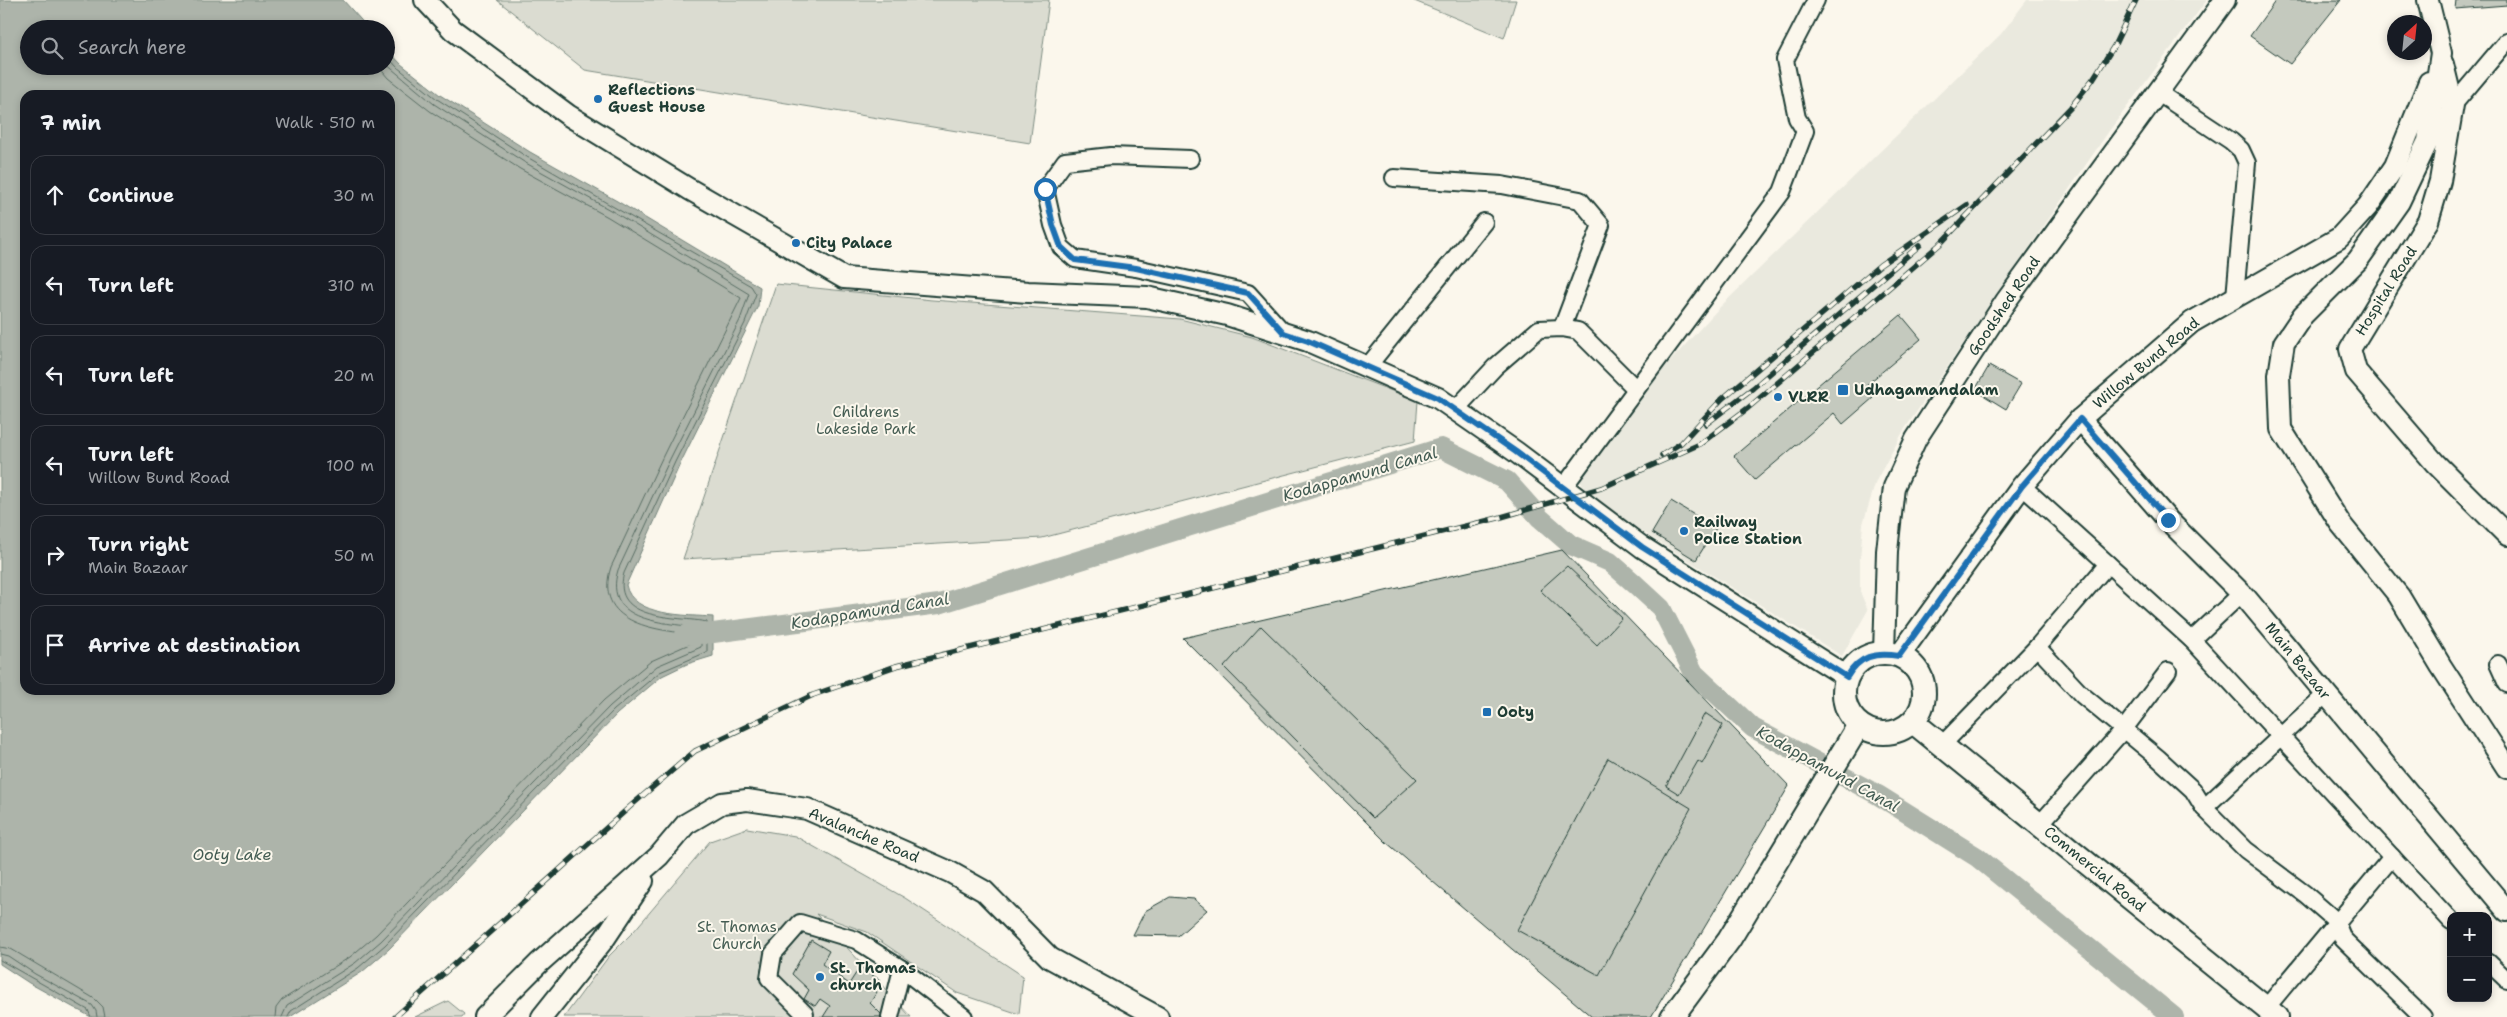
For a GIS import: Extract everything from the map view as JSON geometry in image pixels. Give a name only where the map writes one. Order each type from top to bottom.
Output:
[{"type":"main road","points":[[1891,654],[1910,662],[1918,672],[1923,685],[1922,704],[1913,722],[1904,729],[1886,733],[1869,731],[1859,725],[1850,715],[1845,703],[1844,690],[1847,677],[1861,660],[1891,654]]},
{"type":"main road","name":"Commercial Road","points":[[1913,722],[2271,1012]]},
{"type":"main road","points":[[1672,1017],[1729,940],[1859,725]]},
{"type":"street","points":[[425,0],[453,30],[568,115],[688,189],[844,278],[1028,292],[1147,297],[1227,315],[1284,333],[1368,366],[1438,398],[1564,488],[1642,547],[1847,677]]},
{"type":"street","points":[[1564,488],[1782,192],[1805,131],[1797,118],[1785,60],[1816,0]]},
{"type":"street","name":"Goodshed Road","points":[[1891,654],[1887,551],[1894,487],[1916,439],[2006,301],[2225,0]]},
{"type":"street","name":"Hospital Road","points":[[2428,0],[2453,105],[2440,181],[2428,221],[2350,349],[2356,371],[2435,463],[2507,536]]},
{"type":"street","points":[[2453,105],[2507,41]]},
{"type":"street","points":[[2441,53],[2428,140],[2399,202],[2358,260],[2303,315],[2284,343],[2279,375],[2281,429],[2340,523],[2399,596],[2440,666],[2507,768]]},
{"type":"street","name":"Willow Bund Road","points":[[1891,654],[2022,486],[2080,419],[2192,322],[2338,238],[2368,206],[2395,166],[2441,53]]},
{"type":"street","points":[[2157,92],[2231,141],[2242,150],[2247,163],[2234,297]]},
{"type":"street","points":[[1190,159],[1111,156],[1065,161],[1045,189],[1053,225],[1061,247],[1075,260],[1136,268],[1248,293],[1284,333]]},
{"type":"street","points":[[1394,178],[1502,184],[1580,200],[1601,225],[1562,328]]},
{"type":"street","points":[[1368,366],[1484,222]]},
{"type":"street","points":[[1455,410],[1495,367],[1538,329],[1562,328],[1578,331],[1636,389]]},
{"type":"street","name":"Main Bazaar","points":[[2080,419],[2168,520],[2241,594],[2507,911]]},
{"type":"street","points":[[2022,486],[2192,640],[2447,918]]},
{"type":"street","points":[[1942,745],[2036,647],[2108,564]]},
{"type":"street","points":[[2192,640],[2241,594]]},
{"type":"street","points":[[2036,647],[2082,696],[2193,790],[2204,808],[2246,850],[2305,894],[2336,924],[2343,939],[2423,1017]]},
{"type":"street","points":[[2498,664],[2507,684]]},
{"type":"street","points":[[2040,824],[2124,730],[2168,671]]},
{"type":"street","points":[[2204,808],[2325,695]]},
{"type":"street","name":"Avalanche Road","points":[[485,1017],[539,963],[659,856],[686,824],[722,803],[747,800],[807,809],[950,872],[984,891],[1050,958],[1158,1017]]},
{"type":"street","points":[[542,1017],[605,938],[659,856]]},
{"type":"street","points":[[2271,1012],[2336,924],[2392,857]]},
{"type":"street","points":[[805,1014],[769,978],[774,954],[800,923],[856,940],[902,969],[964,1017]]},
{"type":"street","points":[[2492,966],[2507,980]]},
{"type":"street","points":[[890,1017],[902,969]]},
{"type":"shaded area","points":[[2027,0],[2207,0],[2109,131],[1904,430],[1876,481],[1863,524],[1860,592],[1868,610],[1842,656],[1590,499],[1573,467],[1720,307],[2001,34]]},
{"type":"green space","points":[[497,0],[1049,0],[1030,143],[585,70]]},
{"type":"green space","points":[[1412,0],[1516,0],[1504,38]]},
{"type":"green space","name":"Childrens Lakeside Park","points":[[776,284],[932,300],[1180,319],[1252,337],[1418,401],[1415,441],[1042,538],[683,559]]},
{"type":"green space","name":"St. Thomas Church","points":[[747,828],[795,836],[905,898],[1023,976],[1019,1014],[957,993],[867,932],[816,914],[911,1017],[564,1017],[609,956],[634,931],[710,841]]},
{"type":"green space","points":[[448,1001],[464,1014],[462,1017],[415,1017]]},
{"type":"water","name":"Ooty Lake","points":[[0,0],[343,0],[361,20],[20,20],[20,75],[395,75],[395,58],[440,95],[530,152],[617,201],[760,287],[758,306],[680,464],[626,585],[630,595],[650,609],[676,614],[713,617],[713,656],[687,664],[662,676],[617,714],[389,949],[362,972],[290,1017],[91,1017],[29,983],[0,964]]},
{"type":"building","points":[[2276,0],[2341,0],[2290,64],[2250,36]]},
{"type":"building","points":[[2456,0],[2507,0],[2507,5],[2455,9]]},
{"type":"building","points":[[1901,315],[1921,339],[1864,387],[1873,398],[1843,424],[1834,413],[1755,480],[1734,456]]},
{"type":"building","points":[[1989,366],[2021,384],[2006,409],[1975,390]]},
{"type":"building","name":"Railway Police Station","points":[[1671,501],[1716,528],[1696,560],[1652,533]]},
{"type":"building","name":"Ooty","points":[[1562,550],[1789,786],[1651,1017],[1592,1017],[1386,842],[1183,638]]},
{"type":"building","points":[[1567,566],[1622,618],[1597,645],[1540,590]]},
{"type":"building","points":[[1261,626],[1417,779],[1373,818],[1224,667]]},
{"type":"building","points":[[1705,713],[1723,725],[1702,764],[1698,761],[1679,794],[1666,786]]},
{"type":"building","points":[[1608,758],[1691,808],[1599,975],[1517,930]]},
{"type":"building","points":[[1170,897],[1194,899],[1207,910],[1178,936],[1133,935],[1145,911]]},
{"type":"building","points":[[811,940],[829,951],[822,964],[849,984],[860,967],[880,980],[873,989],[877,992],[870,1003],[884,1017],[823,1017],[830,1006],[820,999],[815,1006],[804,999],[809,990],[792,974]]},
{"type":"waterway","name":"Kodappamund Canal","points":[[685,635],[939,604],[1441,448],[1507,481],[1540,518],[1571,545],[1610,562],[1635,584],[1661,608],[1694,673],[1753,728],[1878,795],[1977,857],[2174,1017]]},
{"type":"railway","points":[[395,1017],[695,751],[813,695],[896,666],[1498,518],[1601,488],[1700,444],[1748,408],[1939,245],[2071,107],[2093,79],[2114,46],[2136,0]]},
{"type":"railway","points":[[1662,455],[1681,443],[1722,399],[1880,265],[1967,205]]},
{"type":"railway","points":[[1706,424],[1753,388],[1920,245]]},
{"type":"place","name":"Reflections Guest House","points":[[598,99]]},
{"type":"place","name":"City Palace","points":[[796,243]]},
{"type":"place","name":"Udhagamandalam","points":[[1843,390]]},
{"type":"place","name":"VLRR","points":[[1778,397]]},
{"type":"place","name":"Railway Police Station","points":[[1684,531]]},
{"type":"place","name":"Ooty","points":[[1487,712]]},
{"type":"place","name":"St. Thomas church","points":[[820,977]]},
{"type":"route","points":[[1045,189],[1053,225],[1061,247],[1075,260],[1136,268],[1248,293],[1284,333],[1368,366],[1438,398],[1516,452],[1642,547],[1847,677],[1852,668],[1861,660],[1871,655],[1884,653],[1899,656],[1914,633],[1969,562],[2022,486],[2080,419],[2168,520]]}]
